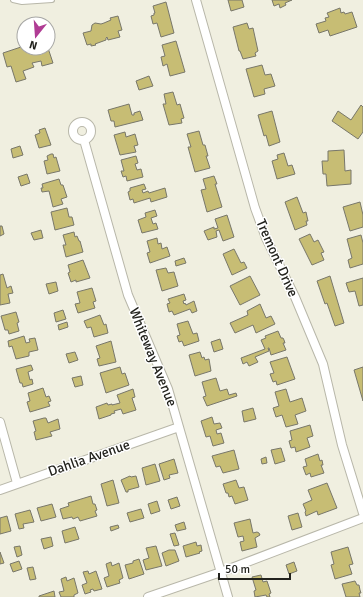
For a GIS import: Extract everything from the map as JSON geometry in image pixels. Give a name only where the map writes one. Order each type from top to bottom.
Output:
[{"type":"street","name":"Tremont Drive","points":[[196,0],[255,208],[266,238],[295,297],[323,364],[342,445],[363,513]]},
{"type":"street","name":"Whiteway Avenue","points":[[84,140],[128,295],[163,375],[228,597]]},
{"type":"street","points":[[0,422],[17,483]]},
{"type":"street","name":"Dahlia Avenue","points":[[0,490],[179,427]]},
{"type":"street","points":[[148,597],[221,572],[363,518]]},
{"type":"lane","points":[[13,0],[22,2],[52,0]]},
{"type":"building","points":[[228,0],[242,0],[244,7],[231,11]]},
{"type":"building","points":[[272,0],[292,0],[285,3],[286,5],[280,8],[279,4],[274,6]]},
{"type":"building","points":[[166,2],[174,33],[161,37],[157,23],[153,24],[151,16],[155,13],[153,6]]},
{"type":"building","points":[[340,8],[341,13],[344,12],[345,14],[352,12],[357,27],[330,36],[328,30],[319,33],[316,24],[326,21],[325,18],[329,17],[327,13]]},
{"type":"building","points":[[118,16],[122,30],[118,31],[120,37],[108,40],[107,37],[106,40],[95,44],[96,45],[87,45],[83,33],[91,31],[92,25],[95,23],[101,24],[111,20],[110,18]]},
{"type":"building","points":[[247,23],[249,29],[253,28],[258,51],[255,53],[256,56],[243,59],[239,51],[233,27]]},
{"type":"building","points":[[176,41],[185,72],[170,76],[167,64],[163,66],[161,57],[165,56],[162,45]]},
{"type":"building","points":[[16,49],[16,56],[51,56],[53,63],[42,66],[41,61],[32,63],[34,67],[23,71],[26,79],[16,82],[11,66],[7,67],[3,53]]},
{"type":"building","points":[[262,65],[265,75],[271,74],[275,86],[264,89],[265,94],[254,97],[246,69]]},
{"type":"building","points":[[149,76],[153,86],[139,90],[136,81]]},
{"type":"building","points":[[173,92],[177,105],[180,104],[184,118],[181,119],[182,123],[169,125],[163,104],[166,104],[164,94]]},
{"type":"building","points":[[129,104],[132,115],[140,111],[143,120],[115,127],[114,121],[111,121],[108,110]]},
{"type":"building","points":[[361,105],[363,107],[363,132],[358,139],[332,121],[338,111],[351,120]]},
{"type":"building","points":[[272,111],[280,142],[269,146],[266,135],[264,136],[258,115]]},
{"type":"building","points":[[45,128],[51,145],[39,148],[35,135],[40,133],[39,130]]},
{"type":"building","points":[[199,131],[203,145],[205,145],[208,156],[206,156],[210,168],[195,172],[188,147],[191,147],[187,134]]},
{"type":"building","points":[[125,132],[126,137],[135,134],[138,145],[134,146],[136,152],[120,155],[114,135]]},
{"type":"building","points":[[20,146],[23,155],[13,158],[11,149]]},
{"type":"building","points":[[344,150],[345,171],[351,170],[351,184],[327,186],[326,174],[323,174],[322,161],[328,161],[328,151]]},
{"type":"building","points":[[284,153],[288,166],[292,165],[295,174],[277,179],[272,161],[278,159],[277,155]]},
{"type":"building","points":[[53,154],[54,158],[56,157],[60,171],[47,174],[44,161],[48,160],[47,156]]},
{"type":"building","points":[[136,156],[138,163],[135,164],[137,170],[141,169],[143,177],[127,181],[126,176],[123,177],[121,171],[124,171],[121,160]]},
{"type":"building","points":[[27,174],[30,183],[21,186],[18,177]]},
{"type":"building","points":[[214,176],[222,207],[207,212],[201,190],[206,189],[203,179]]},
{"type":"building","points":[[59,179],[61,185],[63,185],[67,197],[61,199],[63,204],[53,207],[49,191],[42,192],[41,188],[43,188],[42,184]]},
{"type":"building","points":[[144,184],[146,189],[142,190],[143,193],[148,191],[149,193],[165,188],[167,197],[151,202],[150,198],[134,203],[133,199],[130,200],[128,192],[130,191],[130,188]]},
{"type":"building","points":[[297,197],[303,213],[306,212],[308,221],[306,221],[307,225],[295,230],[285,202]]},
{"type":"building","points":[[360,202],[363,215],[363,227],[350,231],[343,207]]},
{"type":"building","points":[[67,208],[69,217],[72,217],[74,225],[55,230],[51,212]]},
{"type":"building","points":[[155,210],[157,216],[151,218],[153,224],[156,223],[158,229],[142,233],[138,220],[146,217],[145,213]]},
{"type":"building","points":[[227,215],[234,237],[223,241],[219,230],[216,231],[217,237],[208,240],[204,231],[214,227],[214,229],[218,228],[215,219]]},
{"type":"building","points":[[0,226],[2,226],[4,234],[0,236]]},
{"type":"building","points":[[41,230],[43,238],[34,240],[31,233]]},
{"type":"building","points":[[74,232],[75,237],[77,236],[80,241],[83,252],[66,257],[63,245],[66,245],[63,235]]},
{"type":"building","points":[[310,234],[314,242],[318,240],[324,252],[321,253],[324,260],[312,265],[299,239]]},
{"type":"building","points":[[361,235],[363,243],[363,264],[350,268],[348,260],[352,258],[347,239]]},
{"type":"building","points":[[157,238],[158,244],[161,243],[162,249],[167,247],[170,256],[150,263],[147,253],[150,252],[147,241]]},
{"type":"building","points":[[234,249],[241,263],[244,262],[247,268],[232,275],[223,254]]},
{"type":"building","points":[[184,258],[186,263],[176,266],[175,261]]},
{"type":"building","points":[[83,260],[90,278],[71,282],[68,273],[70,272],[68,265]]},
{"type":"building","points":[[166,268],[168,273],[174,272],[178,286],[162,291],[156,270]]},
{"type":"building","points":[[3,274],[7,288],[11,286],[13,293],[8,294],[10,303],[0,305],[0,275]]},
{"type":"building","points":[[250,276],[260,295],[240,305],[230,286]]},
{"type":"building","points":[[330,276],[344,323],[335,326],[317,281]]},
{"type":"building","points":[[363,278],[363,305],[359,306],[355,291],[349,292],[346,283]]},
{"type":"building","points":[[56,282],[58,291],[49,294],[46,284]]},
{"type":"building","points":[[92,288],[96,301],[93,302],[95,308],[78,313],[75,304],[80,303],[77,292]]},
{"type":"building","points":[[184,294],[186,300],[183,301],[184,304],[185,303],[186,305],[194,301],[197,311],[192,313],[190,309],[174,315],[172,311],[169,312],[167,304],[170,303],[168,299]]},
{"type":"building","points":[[260,304],[266,318],[271,316],[275,324],[256,333],[253,325],[235,333],[230,323],[248,315],[247,311]]},
{"type":"building","points":[[63,310],[66,319],[56,322],[54,313]]},
{"type":"building","points":[[16,312],[19,322],[17,323],[19,331],[9,334],[8,330],[5,330],[1,316]]},
{"type":"building","points":[[100,315],[104,325],[106,324],[108,333],[94,337],[91,327],[87,328],[84,321]]},
{"type":"building","points":[[188,321],[193,334],[197,333],[199,341],[184,346],[182,341],[179,342],[177,336],[180,335],[177,324]]},
{"type":"building","points":[[67,322],[68,327],[59,330],[58,325]]},
{"type":"building","points":[[278,331],[281,338],[284,340],[285,343],[283,343],[286,350],[271,355],[268,348],[269,351],[255,357],[258,362],[249,366],[247,362],[243,364],[241,358],[265,349],[261,340],[266,338],[265,336]]},
{"type":"building","points":[[24,336],[26,343],[30,342],[29,339],[35,338],[38,350],[29,352],[29,356],[16,359],[12,346],[9,347],[8,341]]},
{"type":"building","points":[[220,339],[223,349],[214,352],[211,342]]},
{"type":"building","points":[[111,341],[116,362],[99,366],[97,359],[100,358],[96,346]]},
{"type":"building","points":[[75,352],[78,360],[69,363],[66,354]]},
{"type":"building","points":[[200,352],[202,358],[204,357],[205,360],[209,359],[211,371],[195,376],[189,355]]},
{"type":"building","points":[[287,357],[295,379],[277,385],[276,381],[273,382],[270,374],[274,373],[270,362]]},
{"type":"building","points":[[31,365],[33,370],[28,372],[30,380],[32,379],[33,384],[23,387],[22,383],[20,383],[16,369]]},
{"type":"building","points":[[120,367],[122,374],[125,373],[129,385],[106,393],[100,373]]},
{"type":"building","points":[[363,367],[363,401],[354,370]]},
{"type":"building","points":[[81,376],[83,385],[75,387],[72,378]]},
{"type":"building","points":[[216,378],[220,391],[227,389],[229,395],[236,393],[237,396],[207,406],[203,397],[206,396],[202,382]]},
{"type":"building","points":[[43,388],[46,397],[49,396],[51,401],[48,402],[50,406],[30,412],[27,402],[30,401],[28,393]]},
{"type":"building","points":[[133,389],[135,397],[132,398],[136,410],[123,414],[121,409],[114,411],[115,413],[111,415],[99,419],[96,407],[107,403],[108,405],[112,405],[120,403],[117,395]]},
{"type":"building","points":[[286,389],[290,402],[302,398],[306,411],[295,415],[298,424],[286,427],[282,415],[276,417],[273,408],[279,406],[275,392]]},
{"type":"building","points":[[253,408],[256,419],[244,422],[242,411]]},
{"type":"building","points":[[212,417],[214,424],[220,423],[222,428],[216,430],[217,434],[221,433],[224,443],[213,446],[210,436],[206,437],[201,421]]},
{"type":"building","points":[[46,418],[48,423],[58,419],[60,429],[50,432],[52,436],[36,440],[34,432],[36,431],[33,421]]},
{"type":"building","points":[[310,425],[313,436],[307,438],[310,447],[296,452],[295,447],[291,448],[289,441],[292,440],[290,431]]},
{"type":"building","points":[[281,448],[285,461],[275,464],[271,450]]},
{"type":"building","points":[[234,450],[239,469],[223,473],[220,466],[216,467],[212,456]]},
{"type":"building","points":[[318,454],[320,461],[322,460],[323,465],[321,465],[324,473],[311,477],[310,473],[306,475],[303,467],[307,466],[305,459]]},
{"type":"building","points":[[266,457],[267,463],[262,464],[261,459]]},
{"type":"building","points":[[174,459],[178,473],[169,475],[170,478],[164,480],[159,464]]},
{"type":"building","points":[[155,464],[160,481],[146,485],[142,468]]},
{"type":"building","points":[[130,476],[136,476],[139,487],[126,492],[121,480]]},
{"type":"building","points":[[113,480],[119,503],[107,506],[101,484]]},
{"type":"building","points":[[236,480],[239,488],[244,487],[248,500],[235,504],[232,496],[229,497],[228,493],[226,493],[223,484]]},
{"type":"building","points":[[327,483],[337,508],[318,515],[317,511],[306,516],[306,511],[303,504],[312,500],[308,490]]},
{"type":"building","points":[[91,496],[93,504],[95,504],[97,510],[95,511],[97,516],[80,521],[78,517],[73,519],[72,517],[63,519],[60,509],[69,506],[68,503]]},
{"type":"building","points":[[177,497],[180,506],[171,509],[168,500]]},
{"type":"building","points":[[157,501],[160,511],[151,514],[148,504]]},
{"type":"building","points":[[52,504],[56,517],[41,521],[37,508]]},
{"type":"building","points":[[141,509],[144,518],[130,522],[127,513]]},
{"type":"building","points":[[30,510],[34,522],[23,524],[24,528],[19,529],[15,514]]},
{"type":"building","points":[[298,513],[302,527],[292,530],[288,516]]},
{"type":"building","points":[[7,516],[11,531],[0,534],[0,518]]},
{"type":"building","points":[[250,519],[253,533],[257,532],[260,535],[255,538],[257,547],[242,551],[240,542],[244,541],[243,536],[238,537],[234,523]]},
{"type":"building","points":[[184,522],[186,529],[177,531],[175,525]]},
{"type":"building","points":[[118,525],[119,528],[111,531],[110,527]]},
{"type":"building","points":[[75,527],[79,539],[65,543],[62,531]]},
{"type":"building","points":[[175,533],[179,545],[174,546],[170,534]]},
{"type":"building","points":[[51,537],[53,546],[44,549],[41,539]]},
{"type":"building","points":[[196,542],[197,546],[201,545],[202,551],[186,557],[183,546]]},
{"type":"building","points":[[20,546],[22,555],[17,557],[14,547]]},
{"type":"building","points":[[156,546],[162,566],[146,570],[143,560],[149,558],[146,548]]},
{"type":"building","points":[[348,547],[353,564],[349,565],[352,574],[335,579],[331,565],[334,564],[331,552]]},
{"type":"building","points":[[169,550],[175,550],[179,561],[166,566],[162,553]]},
{"type":"building","points":[[0,552],[4,563],[0,564]]},
{"type":"building","points":[[139,559],[144,574],[129,579],[125,565],[133,563],[133,561]]},
{"type":"building","points":[[19,561],[22,569],[13,572],[10,564]]},
{"type":"building","points":[[111,562],[112,566],[119,563],[123,578],[119,580],[120,583],[107,587],[104,578],[109,576],[106,564]]},
{"type":"building","points":[[294,562],[297,571],[289,574],[286,565]]},
{"type":"building","points":[[33,567],[36,579],[30,580],[27,568]]},
{"type":"building","points":[[88,571],[89,574],[96,571],[102,589],[94,591],[93,589],[90,590],[91,592],[85,594],[82,585],[87,583],[83,572]]},
{"type":"building","points":[[261,575],[263,582],[267,581],[271,593],[269,594],[270,597],[267,597],[266,595],[255,597],[254,591],[256,590],[252,577]]},
{"type":"building","points":[[66,577],[67,581],[74,578],[78,593],[74,595],[74,597],[61,597],[59,592],[64,591],[61,579]]},
{"type":"building","points":[[355,581],[357,585],[359,585],[361,593],[359,593],[360,597],[346,597],[342,584]]},
{"type":"building","points":[[54,591],[55,597],[39,597],[39,596]]}]
